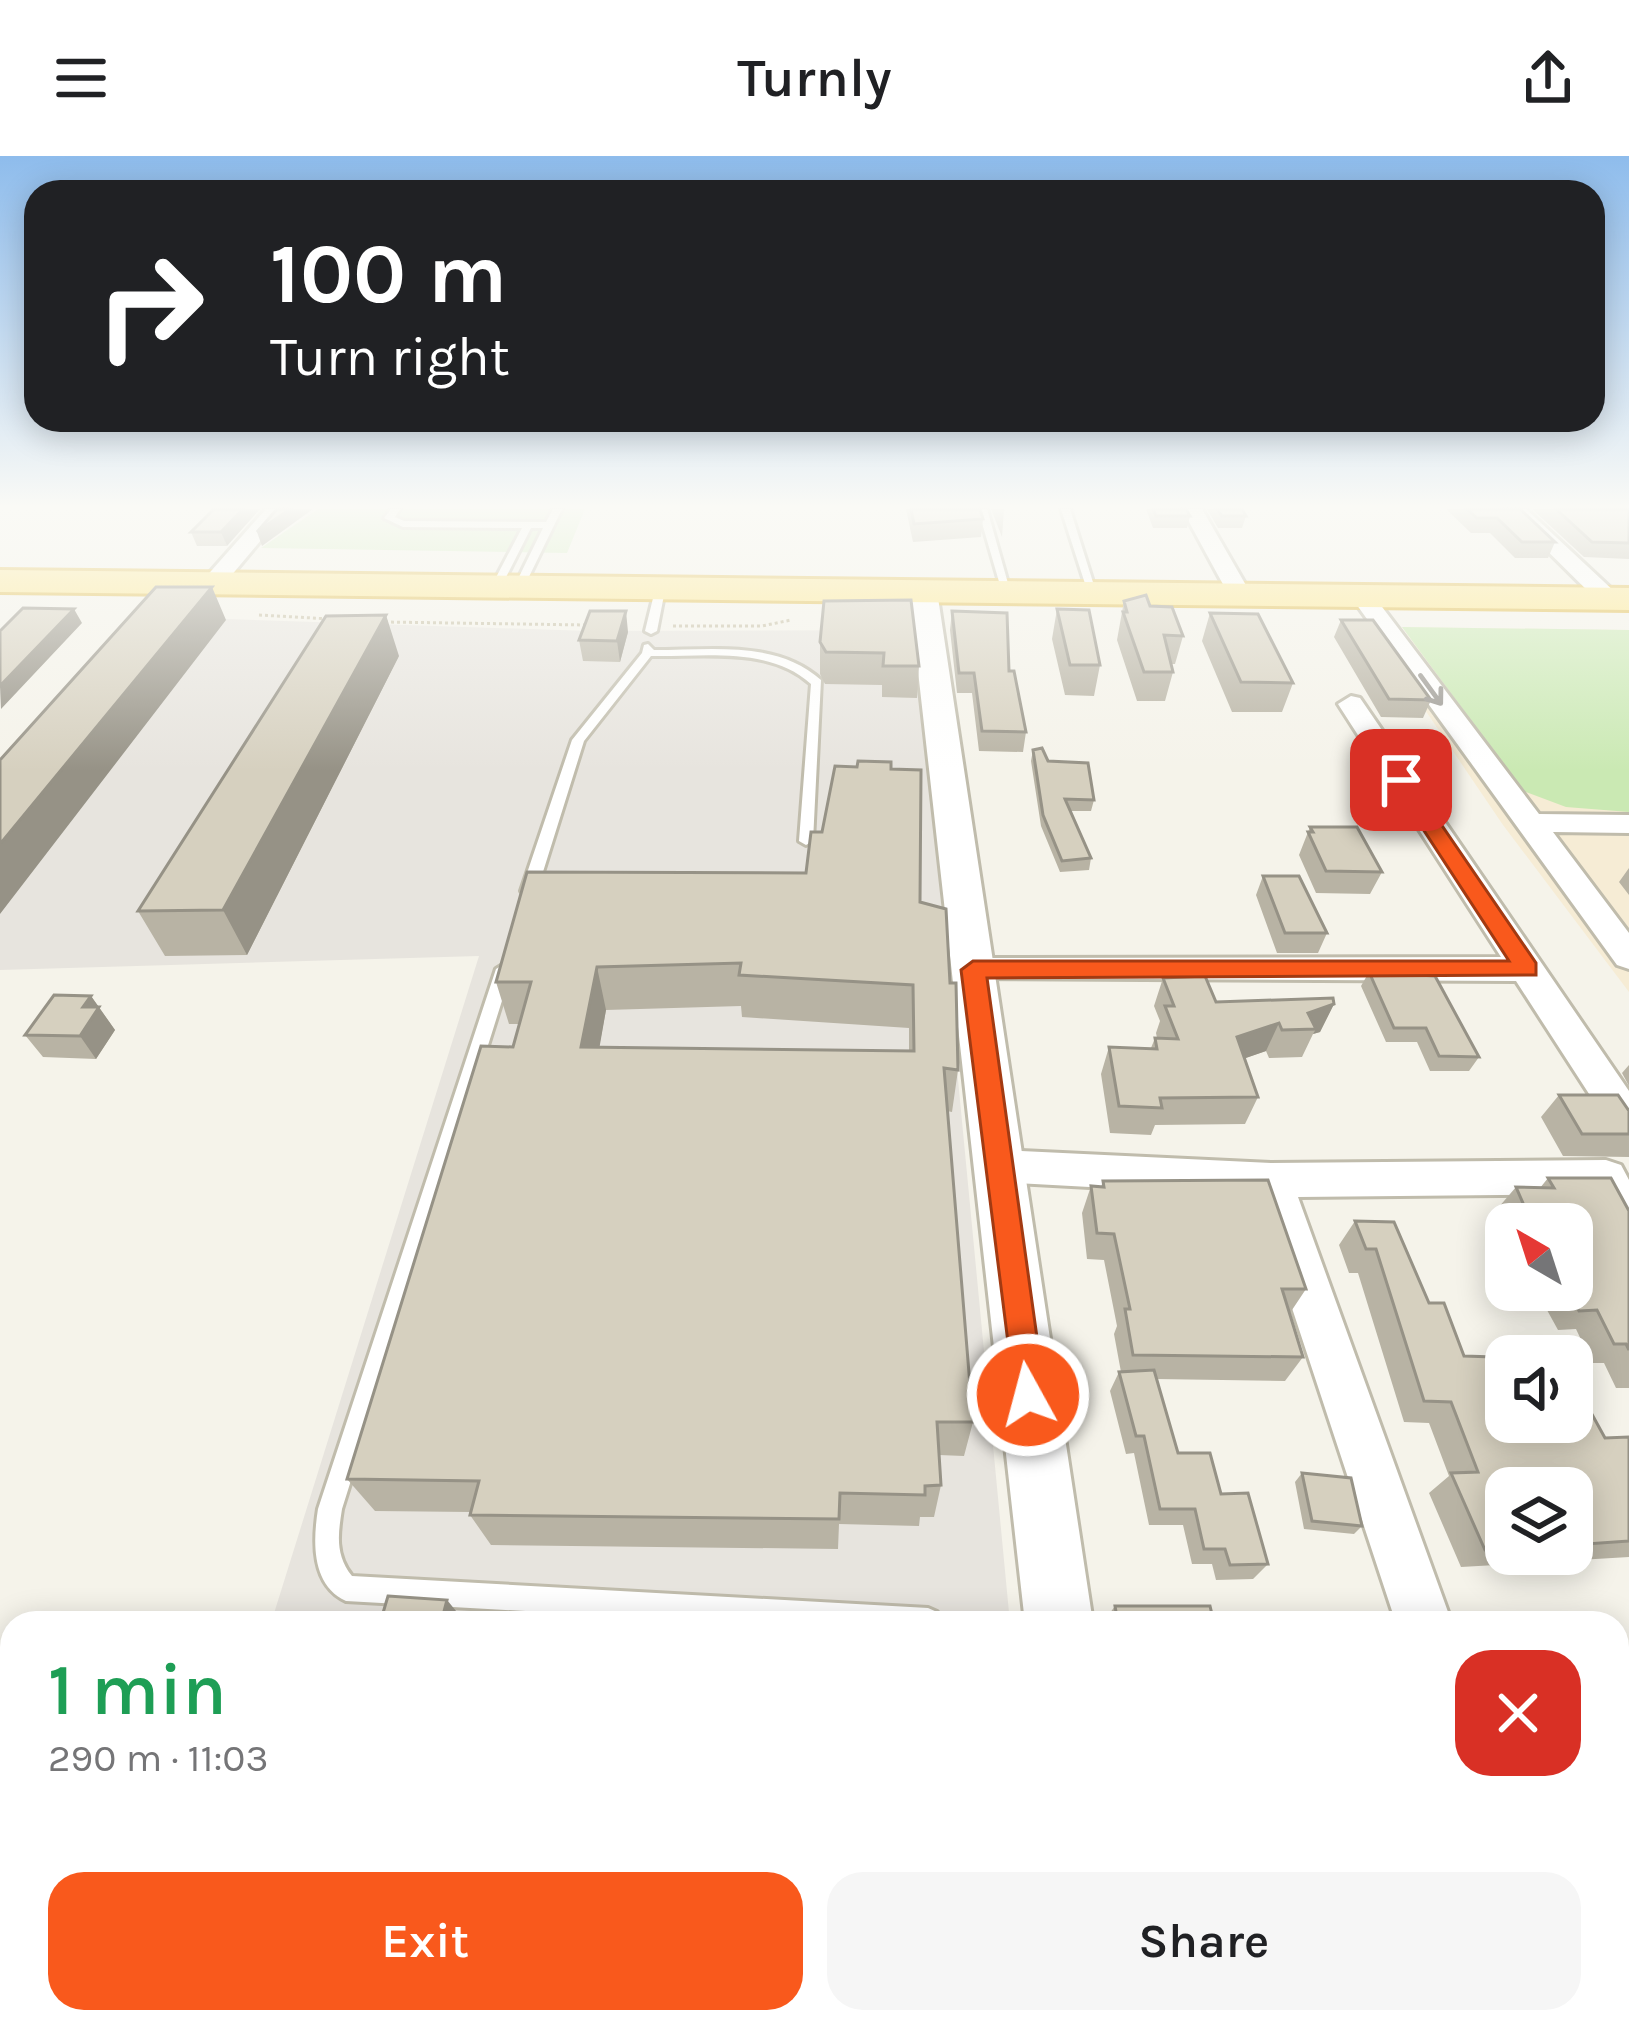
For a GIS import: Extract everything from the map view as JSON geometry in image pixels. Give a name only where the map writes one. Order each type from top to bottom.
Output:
[{"type":"highway","points":[[1309,597],[1393,639]]},
{"type":"highway","points":[[1413,597],[1619,599]]},
{"type":"street","points":[[924,597],[1056,1611]]},
{"type":"street","points":[[1362,597],[1629,957]]},
{"type":"street","points":[[1351,704],[1629,1124]]},
{"type":"street","points":[[1529,823],[1629,824]]},
{"type":"street","points":[[973,970],[1527,969]]},
{"type":"street","points":[[998,1166],[1271,1180],[1617,1173],[1629,1220]]},
{"type":"street","points":[[1271,1180],[1420,1611]]},
{"type":"lane","points":[[519,921],[578,740],[649,644],[659,597]]},
{"type":"lane","points":[[649,644],[780,658],[807,669],[817,683],[806,841]]},
{"type":"lane","points":[[512,944],[330,1509],[324,1548],[331,1573],[346,1588],[752,1611]]},
{"type":"shaded area","points":[[162,617],[589,631],[915,630],[1009,1611],[275,1611],[479,956],[0,970],[0,800]]},
{"type":"shaded area","points":[[1402,627],[1629,630],[1629,992],[1503,825],[1379,642],[1412,642]]},
{"type":"green space","points":[[1402,627],[1629,630],[1629,812],[1566,807],[1523,791]]},
{"type":"building","points":[[147,597],[204,597],[0,844],[0,760]]},
{"type":"building","points":[[1147,597],[1150,606],[1172,607],[1183,636],[1164,635],[1173,672],[1144,672],[1123,612],[1127,612],[1124,601]]},
{"type":"building","points":[[911,600],[919,666],[883,666],[884,653],[826,652],[820,642],[824,601]]},
{"type":"building","points":[[23,608],[74,609],[0,686],[0,631]]},
{"type":"building","points":[[1057,609],[1089,610],[1100,665],[1070,665]]},
{"type":"building","points":[[590,611],[626,611],[617,641],[579,640]]},
{"type":"building","points":[[952,611],[1007,613],[1009,671],[1014,671],[1026,732],[982,731],[974,673],[959,673]]},
{"type":"building","points":[[1210,613],[1258,614],[1293,683],[1241,682]]},
{"type":"building","points":[[386,615],[223,910],[138,911],[326,616]]},
{"type":"building","points":[[1341,620],[1373,620],[1431,700],[1389,699]]},
{"type":"building","points":[[1042,748],[1048,761],[1088,763],[1094,800],[1065,799],[1091,858],[1062,861],[1043,815],[1033,750]]},
{"type":"building","points":[[858,761],[891,762],[891,769],[921,770],[920,902],[946,909],[950,983],[956,983],[958,1070],[944,1068],[973,1422],[937,1422],[941,1485],[925,1486],[925,1495],[840,1493],[839,1519],[470,1515],[479,1481],[347,1479],[481,1046],[513,1047],[531,982],[496,982],[527,872],[806,873],[811,832],[822,832],[835,766],[857,767]],"holes":[[[741,963],[739,975],[913,985],[914,1051],[581,1047],[597,967]]]},
{"type":"building","points":[[1310,827],[1357,827],[1382,872],[1326,871]]},
{"type":"building","points":[[1263,876],[1299,876],[1327,933],[1285,933]]},
{"type":"building","points":[[1369,972],[1435,976],[1479,1057],[1439,1056],[1426,1028],[1394,1028]]},
{"type":"building","points":[[1205,976],[1216,1002],[1333,998],[1334,1004],[1308,1013],[1316,1029],[1282,1030],[1279,1023],[1237,1037],[1258,1097],[1160,1098],[1162,1108],[1119,1106],[1109,1047],[1157,1049],[1155,1038],[1178,1039],[1165,1006],[1174,1006],[1163,978]]},
{"type":"building","points":[[54,995],[91,996],[83,1007],[99,1007],[80,1036],[25,1035]]},
{"type":"building","points":[[1559,1095],[1618,1095],[1629,1111],[1629,1134],[1582,1134]]},
{"type":"building","points":[[1548,1178],[1611,1178],[1629,1211],[1629,1350],[1626,1344],[1614,1344],[1593,1310],[1593,1203],[1523,1203],[1516,1187],[1554,1188]]},
{"type":"building","points":[[1268,1180],[1306,1289],[1282,1289],[1303,1357],[1133,1355],[1125,1309],[1130,1309],[1114,1234],[1097,1233],[1091,1186],[1104,1187],[1103,1181]]},
{"type":"building","points":[[1355,1221],[1394,1222],[1429,1303],[1444,1303],[1464,1356],[1485,1357],[1485,1443],[1593,1443],[1593,1416],[1605,1438],[1629,1437],[1629,1541],[1593,1544],[1593,1467],[1485,1467],[1485,1550],[1451,1473],[1478,1472],[1451,1402],[1424,1401],[1376,1249],[1366,1249]]},
{"type":"building","points":[[1154,1370],[1178,1453],[1210,1453],[1221,1494],[1248,1493],[1268,1564],[1230,1565],[1225,1549],[1204,1549],[1195,1509],[1160,1509],[1144,1436],[1136,1436],[1119,1372]]},
{"type":"building","points":[[1302,1473],[1351,1478],[1362,1526],[1312,1521]]},
{"type":"building","points":[[388,1596],[447,1600],[444,1611],[384,1611]]},
{"type":"building","points":[[1115,1606],[1210,1606],[1211,1611],[1116,1611]]},
{"type":"route","points":[[1028,1395],[973,970],[1527,969],[1401,780]]}]
